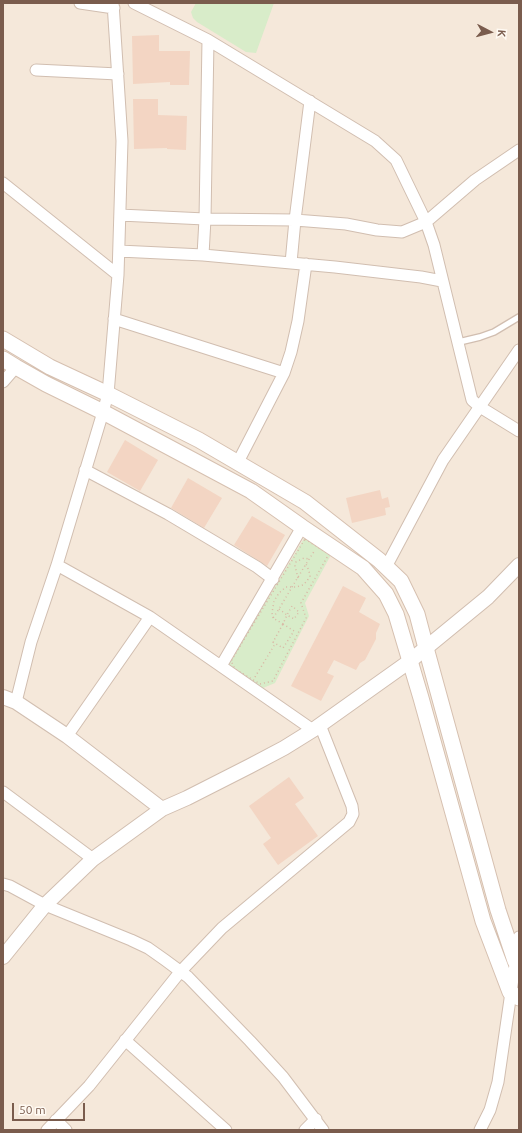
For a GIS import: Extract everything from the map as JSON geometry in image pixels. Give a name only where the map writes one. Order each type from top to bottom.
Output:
[{"type":"main road","points":[[3,339],[50,367],[108,394],[199,440],[304,502],[386,567],[401,581],[417,614],[498,910],[517,963]]},
{"type":"main road","points":[[3,359],[16,368],[103,412],[250,491],[363,568],[386,594],[396,614],[421,698],[483,921],[515,995]]},
{"type":"street","points":[[80,3],[113,6],[118,74],[122,141],[119,251],[108,394],[57,565],[31,642],[9,699],[67,736],[162,809]]},
{"type":"street","points":[[134,3],[208,40],[310,101],[376,141],[396,160],[426,222],[434,245],[472,400],[480,407],[519,431]]},
{"type":"street","points":[[203,254],[208,40]]},
{"type":"street","points":[[36,70],[118,74]]},
{"type":"street","points":[[291,263],[310,101]]},
{"type":"street","points":[[120,215],[295,220],[346,224],[377,230],[402,232],[426,222],[475,180],[519,150]]},
{"type":"street","points":[[3,183],[118,275]]},
{"type":"street","points":[[119,251],[203,254],[306,264],[421,277],[442,281]]},
{"type":"street","points":[[238,462],[284,373],[291,352],[298,321],[306,264]]},
{"type":"street","points":[[114,319],[284,373]]},
{"type":"street","points":[[386,567],[443,460],[519,350]]},
{"type":"street","points":[[3,382],[16,368]]},
{"type":"street","points":[[85,470],[168,514],[257,567],[272,579]]},
{"type":"street","points":[[221,666],[302,527]]},
{"type":"street","points":[[47,1130],[89,1086],[180,972],[222,928],[349,822],[353,814],[352,806],[316,728],[221,666],[150,617],[57,565]]},
{"type":"street","points":[[3,957],[45,905],[93,859],[162,809],[187,798],[284,748],[316,728],[410,661],[488,596],[519,565]]},
{"type":"street","points":[[67,736],[150,617]]},
{"type":"street","points":[[3,792],[93,859]]},
{"type":"street","points":[[3,884],[10,886],[45,905],[148,948],[188,977],[283,1077],[324,1130]]},
{"type":"street","points":[[480,1130],[490,1110],[498,1082],[515,995],[519,937]]},
{"type":"street","points":[[126,1040],[226,1130]]},
{"type":"street","points":[[305,1130],[316,1119]]},
{"type":"street","points":[[56,1120],[66,1130]]},
{"type":"lane","points":[[459,342],[494,332],[519,317]]},
{"type":"path","points":[[305,539],[329,554],[301,603],[306,618],[272,681],[260,684],[253,680],[234,670],[232,661],[305,539]]},
{"type":"path","points":[[273,618],[317,546]]},
{"type":"path","points":[[298,578],[295,566],[296,562],[304,558],[309,559]]},
{"type":"path","points":[[273,618],[272,613],[274,601],[282,590],[286,588],[303,586],[307,581],[310,576],[306,564]]},
{"type":"path","points":[[273,618],[283,624],[294,631],[283,648],[273,642],[283,624],[287,615],[292,606],[298,612],[294,619],[287,615],[279,610]]},
{"type":"path","points":[[253,680],[276,643]]},
{"type":"shaded area","points":[[3,3],[519,3],[519,1130],[3,1130]]},
{"type":"green space","points":[[196,3],[274,3],[256,53],[246,52],[197,22],[193,18],[191,12]]},
{"type":"green space","points":[[305,537],[332,553],[305,603],[309,616],[275,683],[263,688],[227,666]]},
{"type":"building","points":[[159,35],[159,51],[190,51],[189,85],[170,85],[170,82],[133,84],[132,36]]},
{"type":"building","points":[[133,99],[158,99],[158,115],[187,116],[186,150],[167,148],[134,149]]},
{"type":"building","points":[[125,440],[158,460],[140,491],[107,472]]},
{"type":"building","points":[[188,478],[222,498],[204,528],[171,508]]},
{"type":"building","points":[[380,490],[382,499],[388,497],[390,507],[385,508],[386,515],[352,523],[346,498]]},
{"type":"building","points":[[252,516],[285,535],[267,566],[234,545]]},
{"type":"building","points":[[343,586],[366,598],[359,612],[380,624],[376,633],[376,639],[365,660],[360,663],[356,670],[334,660],[327,673],[334,676],[321,701],[291,686]]},
{"type":"building","points":[[289,777],[304,798],[295,804],[318,836],[278,865],[263,844],[271,838],[249,806]]}]
